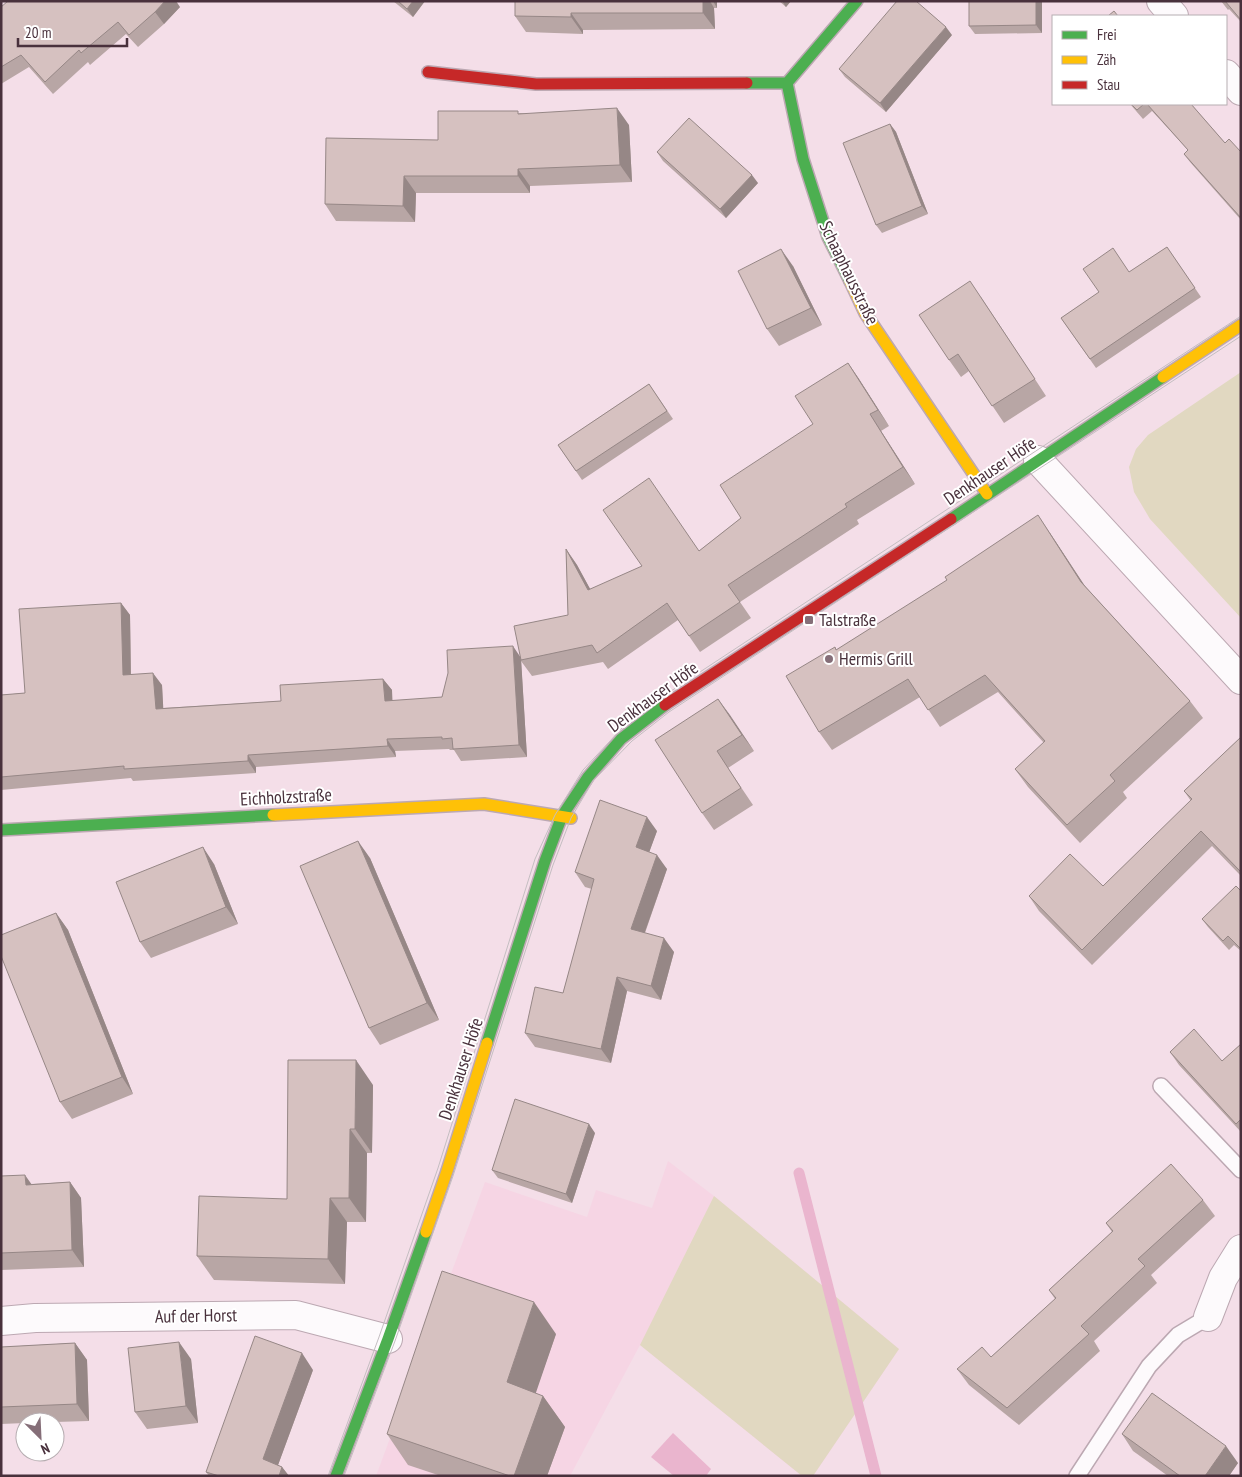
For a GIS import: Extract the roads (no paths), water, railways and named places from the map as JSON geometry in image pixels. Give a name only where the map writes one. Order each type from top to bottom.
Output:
[{"type":"street","points":[[428,72],[536,84],[787,83],[857,1]]},
{"type":"street","points":[[1161,1],[1173,15]]},
{"type":"street","points":[[1227,75],[1241,91]]},
{"type":"street","name":"Schaaphausstraße","points":[[787,83],[803,159],[828,237],[865,313],[987,494]]},
{"type":"street","name":"Denkhauser Höfe","points":[[336,1476],[388,1339],[447,1171],[545,861],[588,777],[621,739],[659,709],[987,494],[1241,324]]},
{"type":"street","points":[[1038,460],[1241,680]]},
{"type":"street","name":"Eichholzstraße","points":[[1,830],[484,804],[567,817]]},
{"type":"street","points":[[1208,1317],[1223,1278],[1241,1249]]},
{"type":"street","name":"Auf der Horst","points":[[1,1321],[34,1318],[296,1315],[388,1339]]},
{"type":"lane","points":[[1162,1086],[1241,1170]]},
{"type":"lane","points":[[1077,1476],[1149,1366],[1178,1336],[1208,1317]]},
{"type":"waterway","points":[[799,1173],[876,1476]]},
{"type":"tram line","points":[[328,1476],[438,1168],[535,859],[555,815],[583,770],[623,727],[665,695],[1241,316]]},
{"type":"tram line","points":[[344,1476],[395,1341],[453,1176],[553,865],[571,818],[593,781],[632,741],[669,712],[1241,336]]},
{"type":"place","name":"Talstraße","points":[[809,620]]},
{"type":"place","name":"Hermis Grill","points":[[829,659]]}]
